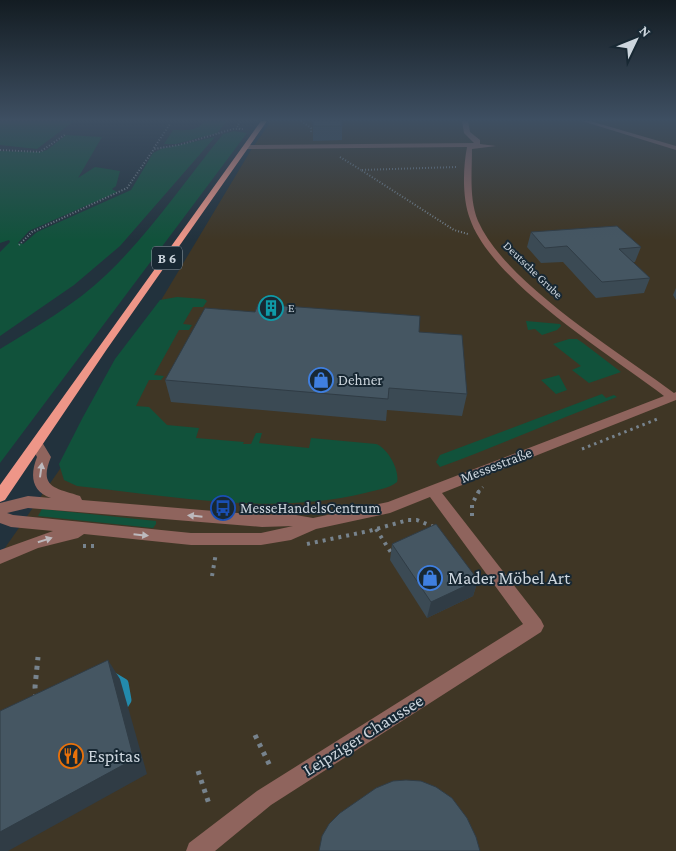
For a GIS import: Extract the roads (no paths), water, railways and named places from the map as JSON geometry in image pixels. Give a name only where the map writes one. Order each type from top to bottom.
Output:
[{"type":"main road","name":"B 6","points":[[0,496],[102,348],[236,161]]},
{"type":"street","name":"Deutsche Grube","points":[[469,161],[471,202],[474,219],[484,238],[509,268],[543,301],[674,396]]},
{"type":"street","name":"Messestraße","points":[[0,516],[11,520],[92,530],[191,539],[261,539],[291,534],[314,524],[390,506],[674,396]]},
{"type":"street","name":"Messestraße","points":[[37,444],[44,457],[39,469],[41,484],[47,491],[89,506]]},
{"type":"street","name":"Leipziger Chaussee","points":[[198,851],[264,798],[535,626],[432,490]]},
{"type":"street","name":"Messestraße","points":[[0,509],[28,502],[227,519],[290,520],[314,524]]},
{"type":"street","name":"Messestraße","points":[[0,557],[15,549],[56,536],[92,530]]},
{"type":"waterway","points":[[114,677],[124,683],[127,700],[122,708]]},
{"type":"place","name":"E","points":[[271,308]]},
{"type":"place","name":"Dehner","points":[[321,380]]},
{"type":"place","name":"MesseHandelsCentrum","points":[[223,508]]},
{"type":"place","name":"Mader Möbel Art","points":[[430,578]]},
{"type":"place","name":"Espitas","points":[[71,756]]}]
